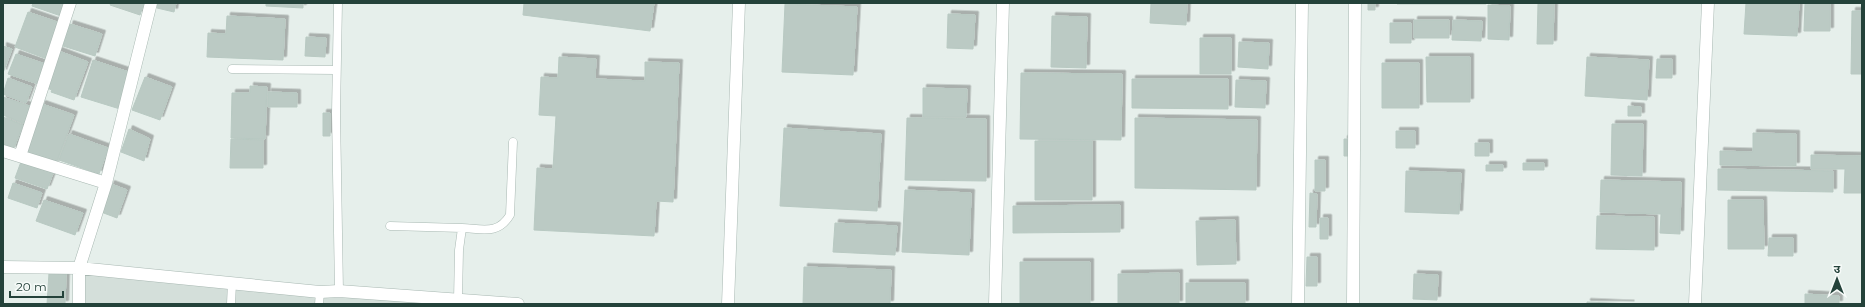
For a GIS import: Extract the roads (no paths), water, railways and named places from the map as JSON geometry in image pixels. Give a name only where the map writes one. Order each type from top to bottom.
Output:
[{"type":"street","points":[[20,156],[70,3]]},
{"type":"street","points":[[79,304],[79,268],[106,183],[151,3]]},
{"type":"street","points":[[728,304],[739,3]]},
{"type":"street","points":[[995,304],[1003,3]]},
{"type":"street","points":[[1298,304],[1302,3]]},
{"type":"street","points":[[1353,304],[1355,3]]},
{"type":"street","points":[[1695,304],[1708,3]]},
{"type":"street","points":[[3,151],[106,183]]},
{"type":"street","points":[[3,267],[79,268],[320,292],[338,291],[404,300],[458,300],[518,304]]},
{"type":"lane","points":[[338,3],[336,70],[338,291]]},
{"type":"lane","points":[[232,69],[336,70]]},
{"type":"lane","points":[[390,226],[493,229],[504,225],[510,215],[514,142]]},
{"type":"lane","points":[[458,300],[459,250],[462,228]]},
{"type":"lane","points":[[231,304],[232,283]]},
{"type":"lane","points":[[319,304],[320,292]]}]
